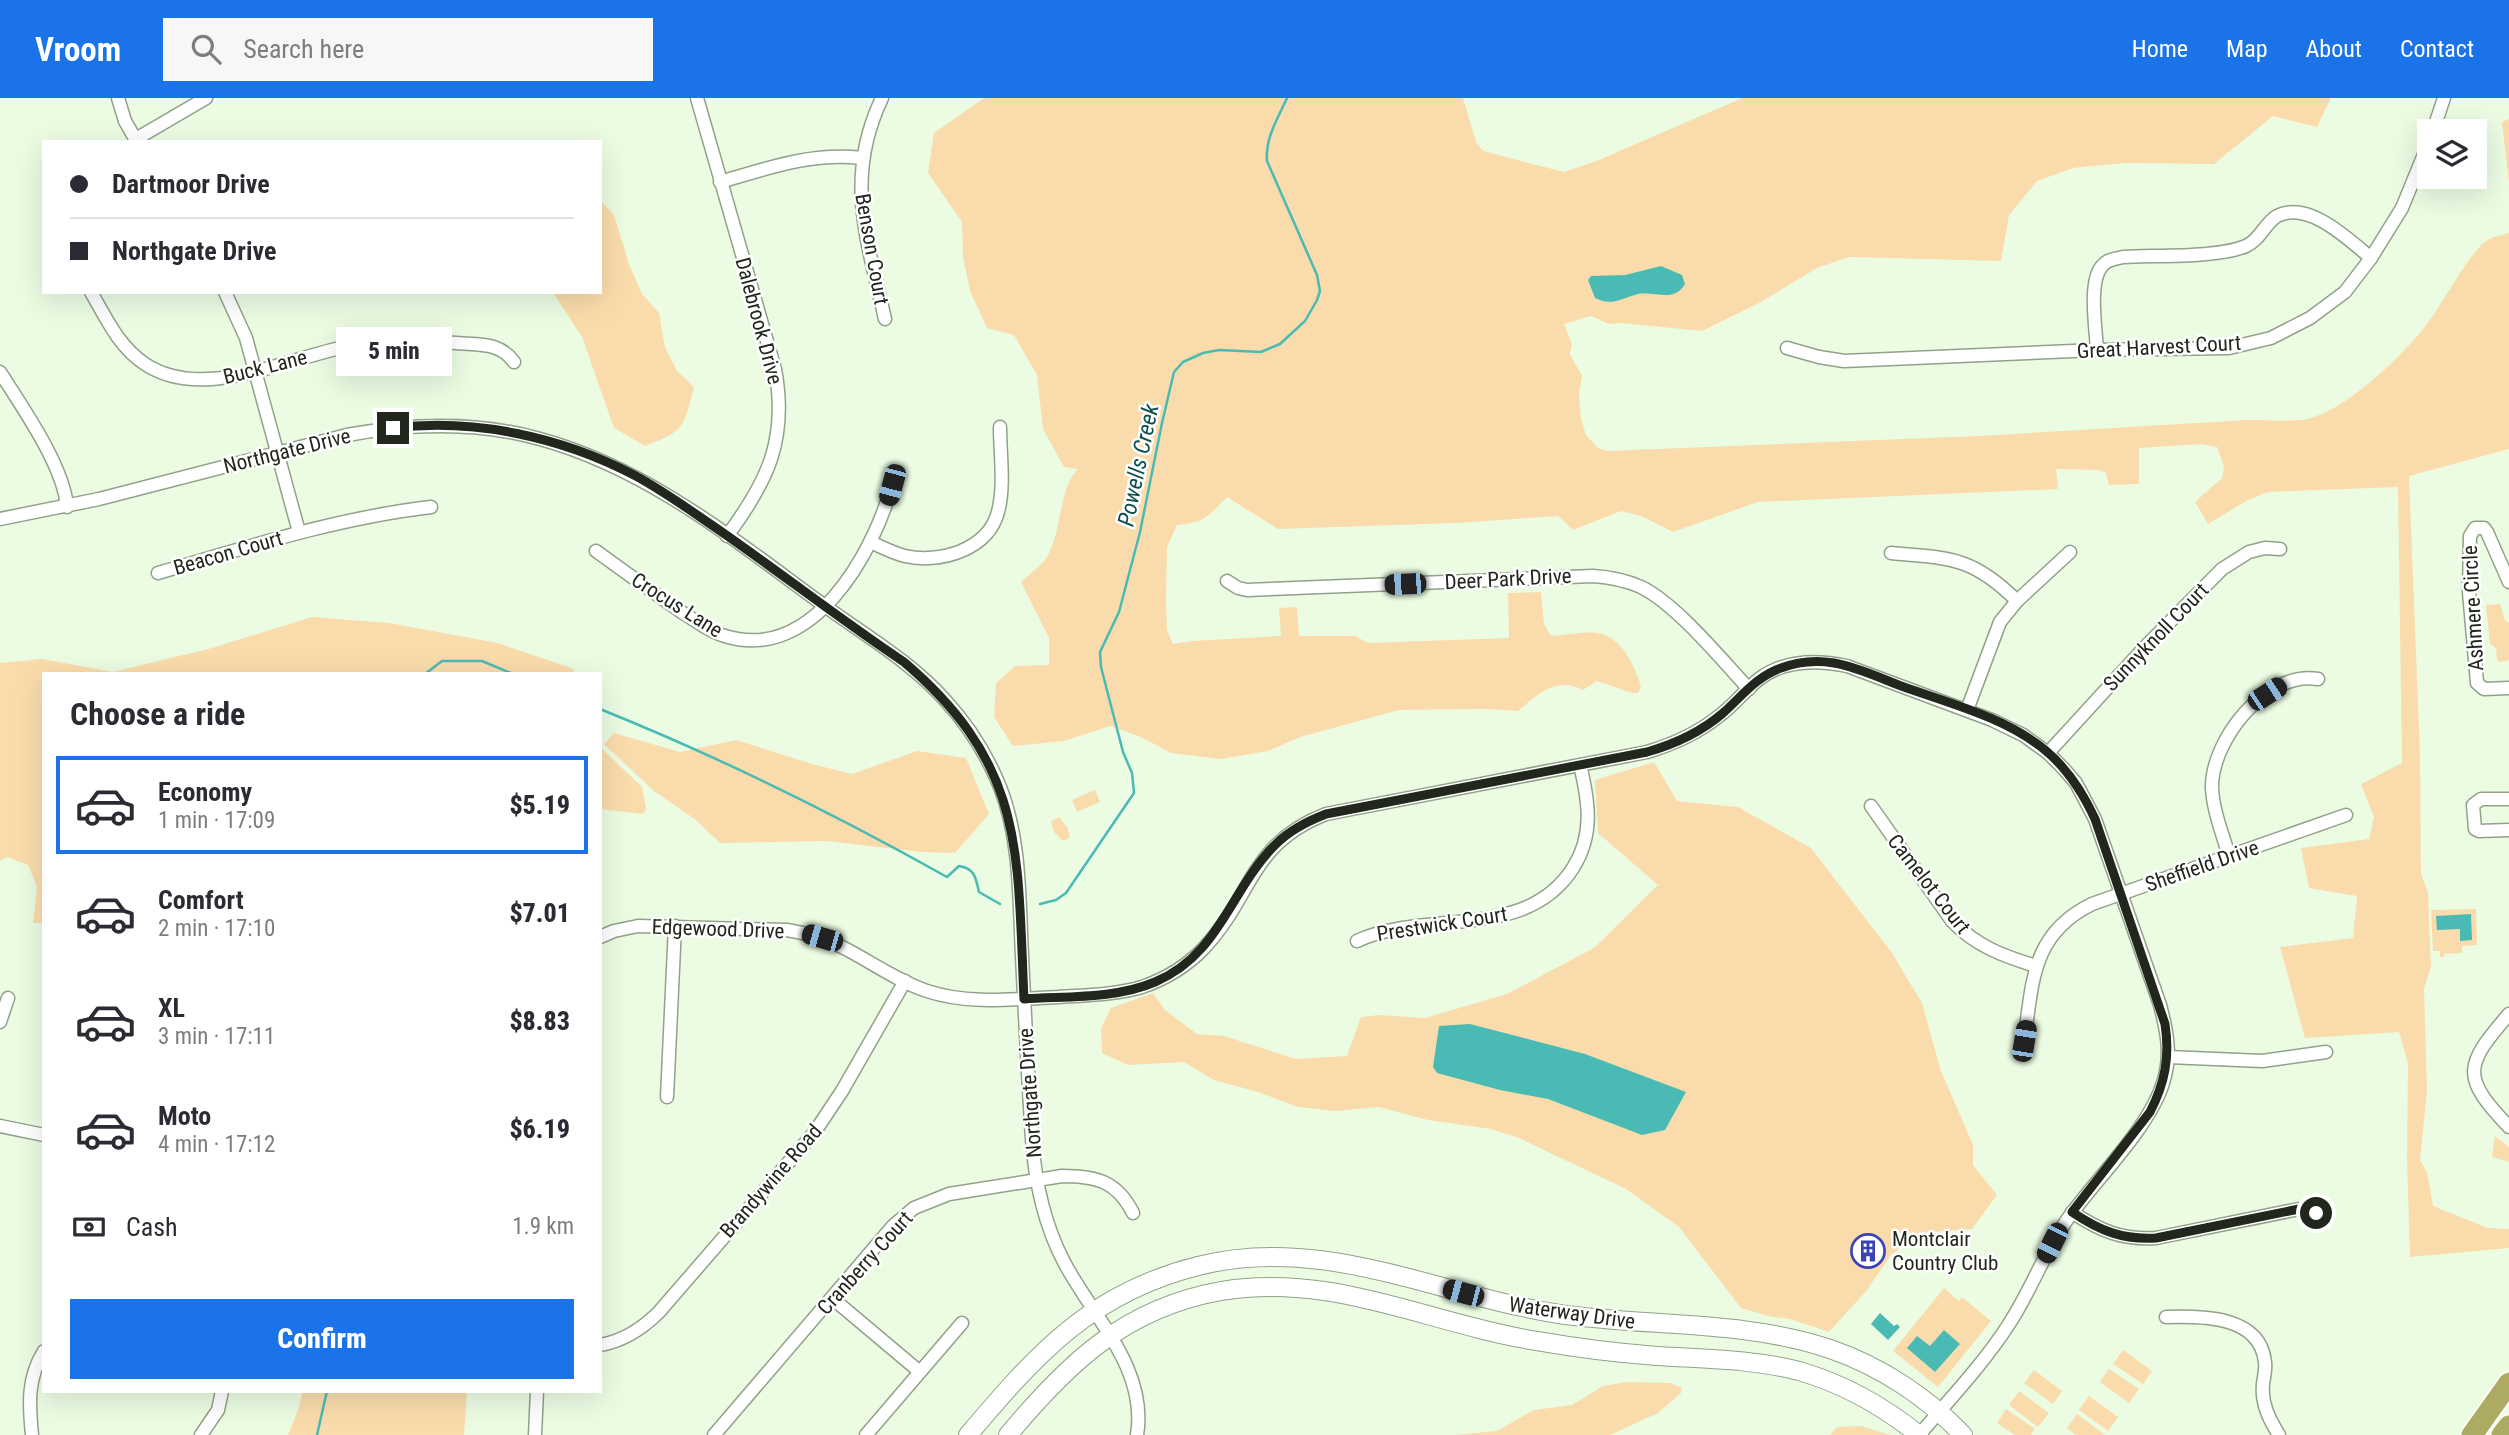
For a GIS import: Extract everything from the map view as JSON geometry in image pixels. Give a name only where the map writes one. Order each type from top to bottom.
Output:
[{"type":"highway","points":[[2472,1435],[2509,1383]]},
{"type":"highway","points":[[2502,1435],[2509,1426]]},
{"type":"main road","name":"Waterway Drive","points":[[968,1435],[1042,1352],[1095,1310],[1171,1273],[1227,1260],[1264,1256],[1324,1259],[1555,1313],[1629,1322],[1749,1331],[1805,1341],[1832,1349],[1877,1369],[1939,1412],[1963,1435]]},
{"type":"main road","points":[[1385,1304],[1394,1274]]},
{"type":"main road","name":"Waterway Drive","points":[[1007,1435],[1066,1369],[1110,1335],[1140,1318],[1192,1298],[1242,1288],[1307,1287],[1338,1292],[1533,1341],[1639,1354],[1750,1362],[1786,1368],[1831,1382],[1855,1393],[1878,1405],[1919,1435]]},
{"type":"street","points":[[118,98],[125,121],[135,140]]},
{"type":"street","points":[[138,140],[206,98]]},
{"type":"street","name":"Dalebrook Drive","points":[[696,98],[775,369],[780,406],[776,444],[766,474],[750,506],[727,536]]},
{"type":"street","name":"Benson Court","points":[[882,98],[867,136],[862,158],[860,200],[884,319]]},
{"type":"street","points":[[2437,119],[2444,98]]},
{"type":"street","points":[[720,182],[809,158],[862,158]]},
{"type":"street","name":"Great Harvest Court","points":[[1787,348],[1819,358],[1844,361],[2097,350],[2229,348],[2271,338],[2311,318],[2345,292],[2371,258],[2402,208],[2417,171]]},
{"type":"street","points":[[2097,350],[2094,286],[2096,274],[2108,260],[2235,249],[2248,245],[2262,234],[2276,217],[2292,214],[2321,219],[2371,258]]},
{"type":"street","name":"Buck Lane","points":[[92,294],[121,343],[152,368],[175,377],[205,381],[345,347],[404,341],[494,346],[502,349],[514,362]]},
{"type":"street","name":"Beacon Court","points":[[226,294],[243,329],[256,370],[299,532]]},
{"type":"street","points":[[0,372],[50,458],[63,486],[67,507]]},
{"type":"street","name":"Northgate Drive","points":[[0,519],[67,507],[347,435],[408,426],[470,426],[507,431],[578,450],[662,491],[904,662],[925,680],[962,720],[990,764],[1008,811],[1015,845],[1032,1139],[1037,1180],[1055,1242],[1128,1369],[1138,1410],[1137,1435]]},
{"type":"street","points":[[870,542],[890,551],[922,558],[953,554],[977,543],[998,514],[1001,498],[1000,427]]},
{"type":"street","name":"Crocus Lane","points":[[596,551],[710,630],[731,638],[753,640],[782,636],[804,625],[825,606],[870,542],[892,485]]},
{"type":"street","name":"Beacon Court","points":[[158,573],[299,532],[367,516],[431,508]]},
{"type":"street","name":"Ashmere Circle","points":[[2509,582],[2487,531],[2480,527],[2475,528],[2470,536],[2469,592],[2477,683],[2484,689],[2509,688]]},
{"type":"street","name":"Sunnyknoll Court","points":[[2048,752],[2135,657],[2222,569],[2249,552],[2280,549]]},
{"type":"street","points":[[1966,710],[2000,622],[2017,601],[2070,552]]},
{"type":"street","points":[[1891,553],[1940,557],[1967,563],[1998,582],[2017,601]]},
{"type":"street","name":"Deer Park Drive","points":[[1227,581],[1247,590],[1609,577],[1657,596],[1749,689]]},
{"type":"street","name":"Edgewood Drive","points":[[602,936],[628,927],[787,930],[806,933],[840,946],[925,990],[964,999],[1024,999],[1114,993],[1139,988],[1172,973],[1191,960],[1216,933],[1265,856],[1290,832],[1326,814],[1647,752],[1677,742],[1705,727],[1770,672],[1782,667],[1817,662],[1847,666],[1966,710],[2023,735],[2048,752],[2076,783],[2086,800],[2160,1005],[2168,1057],[2164,1082],[2150,1112],[2072,1212],[2052,1243],[2010,1323],[1919,1435]]},
{"type":"street","points":[[2230,856],[2212,789],[2213,774],[2221,748],[2236,723],[2267,694],[2294,680],[2318,679]]},
{"type":"street","name":"Prestwick Court","points":[[1357,942],[1367,936],[1425,925],[1508,915],[1536,904],[1549,895],[1571,871],[1581,853],[1587,832],[1587,794],[1580,765]]},
{"type":"street","points":[[2509,799],[2480,799],[2473,805],[2475,829],[2509,830]]},
{"type":"street","name":"Camelot Court","points":[[1871,806],[1952,921],[1964,933],[1988,949],[2036,966]]},
{"type":"street","name":"Sheffield Drive","points":[[2024,1041],[2036,966],[2049,938],[2067,919],[2092,904],[2346,815]]},
{"type":"street","points":[[667,1097],[674,926]]},
{"type":"street","name":"Brandywine Road","points":[[602,1344],[635,1332],[659,1312],[814,1133],[842,1091],[905,981]]},
{"type":"street","points":[[0,1022],[8,998]]},
{"type":"street","points":[[2509,1014],[2480,1049],[2473,1070],[2480,1094],[2509,1127]]},
{"type":"street","points":[[2168,1057],[2270,1061],[2326,1052]]},
{"type":"street","points":[[0,1126],[42,1135]]},
{"type":"street","name":"Cranberry Court","points":[[714,1435],[893,1226],[914,1208],[949,1194],[1062,1176],[1093,1178],[1108,1183],[1119,1191],[1133,1213]]},
{"type":"street","points":[[2072,1212],[2108,1233],[2138,1239],[2156,1238],[2299,1209],[2307,1209],[2320,1216]]},
{"type":"street","points":[[832,1298],[920,1372]]},
{"type":"street","points":[[2166,1317],[2212,1317],[2232,1323],[2252,1335],[2263,1352],[2266,1371],[2263,1391],[2265,1406],[2279,1435]]},
{"type":"street","points":[[866,1435],[962,1323]]},
{"type":"street","points":[[32,1435],[30,1387],[42,1355]]},
{"type":"street","points":[[201,1435],[218,1410],[222,1393]]},
{"type":"street","points":[[535,1435],[537,1393]]},
{"type":"shaded area","points":[[984,98],[1463,98],[1476,142],[1483,151],[1564,172],[1599,160],[1742,98],[2331,98],[2317,127],[2273,116],[2214,164],[2125,163],[2073,168],[2037,181],[2009,215],[2001,261],[1849,257],[1817,268],[1761,302],[1702,331],[1609,324],[1591,316],[1564,324],[1572,344],[1570,354],[1582,376],[1579,395],[1581,419],[1586,435],[1598,448],[1607,451],[1978,436],[2248,420],[2300,420],[2338,406],[2371,382],[2424,328],[2482,244],[2491,238],[2509,233],[2509,449],[2409,476],[2420,754],[2421,873],[2428,893],[2431,967],[2424,988],[2427,1091],[2420,1160],[2427,1172],[2433,1206],[2488,1228],[2509,1229],[2509,1248],[2410,1257],[2408,1064],[2399,1032],[2305,1038],[2280,947],[2353,938],[2357,896],[2309,888],[2301,848],[2369,839],[2374,817],[2361,784],[2402,763],[2398,487],[2268,492],[2248,500],[2208,524],[2195,502],[2222,478],[2224,466],[2217,447],[2202,444],[2139,448],[2139,484],[2109,485],[2106,473],[2099,470],[2056,469],[2058,489],[1758,502],[1673,532],[1641,516],[1621,511],[1573,530],[1558,516],[1457,523],[1278,529],[1227,497],[1205,517],[1177,525],[1167,547],[1167,630],[1173,644],[1281,636],[1279,608],[1297,607],[1299,636],[1355,636],[1368,643],[1509,638],[1508,593],[1541,592],[1544,624],[1551,636],[1590,632],[1609,637],[1622,648],[1632,663],[1641,686],[1638,693],[1597,681],[1583,690],[1564,685],[1548,689],[1518,711],[1399,710],[1300,737],[1268,751],[1220,759],[1171,753],[1141,737],[1110,726],[1064,741],[1013,746],[994,717],[996,683],[1015,666],[1049,665],[1049,638],[1021,582],[1046,559],[1053,545],[1067,487],[1078,469],[1064,467],[1043,429],[1037,375],[1014,335],[987,328],[970,291],[963,257],[962,222],[928,173],[934,133]]},
{"type":"shaded area","points":[[2509,119],[2509,182],[2502,122]]},
{"type":"shaded area","points":[[602,202],[614,215],[629,264],[642,294],[659,313],[665,347],[677,371],[694,387],[684,420],[675,432],[645,446],[614,428],[582,337],[554,294],[602,294]]},
{"type":"shaded area","points":[[2500,604],[2505,620],[2509,623],[2509,660],[2500,662],[2497,660],[2496,648],[2490,644],[2486,605]]},
{"type":"shaded area","points":[[312,617],[389,623],[498,643],[574,669],[574,672],[113,672],[212,648]]},
{"type":"shaded area","points":[[42,659],[113,672],[42,672],[42,923],[33,923],[37,887],[28,865],[7,857],[0,861],[0,663]]},
{"type":"shaded area","points":[[614,733],[680,752],[736,740],[852,774],[917,751],[966,758],[989,814],[955,853],[921,852],[827,841],[720,843],[696,820],[654,791],[604,744]]},
{"type":"shaded area","points":[[602,749],[642,787],[646,809],[643,814],[602,809]]},
{"type":"shaded area","name":"Montclair Country Club","points":[[1654,762],[1677,801],[1738,807],[1811,848],[1892,953],[1922,1003],[1941,1071],[1973,1145],[1973,1165],[1997,1195],[1972,1229],[1920,1233],[1891,1255],[1867,1290],[1829,1332],[1790,1319],[1741,1308],[1679,1227],[1626,1189],[1519,1138],[1491,1129],[1428,1120],[1379,1107],[1335,1111],[1298,1107],[1214,1080],[1184,1062],[1128,1065],[1102,1053],[1101,1028],[1111,1008],[1153,993],[1165,1010],[1197,1034],[1224,1036],[1296,1059],[1347,1056],[1361,1017],[1379,1015],[1425,1018],[1507,994],[1594,948],[1658,885],[1598,833],[1595,780]]},
{"type":"shaded area","points":[[1095,790],[1100,802],[1077,812],[1072,800]]},
{"type":"shaded area","points":[[1059,817],[1068,828],[1070,838],[1063,841],[1054,832],[1051,821]]},
{"type":"shaded area","points":[[2476,909],[2477,945],[2462,946],[2462,953],[2444,954],[2444,957],[2440,957],[2440,951],[2433,951],[2431,910]]},
{"type":"shaded area","points":[[2495,1136],[2509,1147],[2509,1162],[2492,1157]]},
{"type":"shaded area","points":[[1944,1288],[1959,1301],[1962,1297],[1991,1321],[1938,1387],[1893,1351]]},
{"type":"shaded area","points":[[2123,1350],[2152,1371],[2143,1384],[2113,1364]]},
{"type":"shaded area","points":[[2109,1369],[2139,1389],[2129,1403],[2100,1382]]},
{"type":"shaded area","points":[[2034,1370],[2062,1391],[2053,1404],[2024,1383]]},
{"type":"shaded area","points":[[1627,1382],[1670,1383],[1682,1388],[1681,1393],[1658,1413],[1610,1435],[1455,1435],[1497,1431],[1534,1410],[1572,1405],[1603,1386]]},
{"type":"shaded area","points":[[2019,1391],[2049,1413],[2038,1427],[2009,1405]]},
{"type":"shaded area","points":[[302,1393],[467,1393],[464,1435],[288,1435]]},
{"type":"shaded area","points":[[2089,1396],[2118,1417],[2108,1431],[2079,1410]]},
{"type":"shaded area","points":[[2006,1409],[2035,1429],[2031,1435],[2015,1435],[1997,1423]]},
{"type":"shaded area","points":[[2077,1414],[2105,1435],[2076,1435],[2067,1428]]},
{"type":"shaded area","points":[[1861,1426],[1890,1435],[1830,1435],[1837,1427]]},
{"type":"water","points":[[1661,266],[1682,275],[1685,284],[1681,290],[1670,295],[1645,293],[1607,302],[1595,298],[1588,280],[1591,276],[1625,275]]},
{"type":"water","points":[[2471,914],[2472,940],[2460,941],[2460,929],[2437,930],[2436,916]]},
{"type":"water","points":[[1470,1024],[1585,1054],[1686,1092],[1665,1130],[1642,1135],[1548,1099],[1500,1090],[1437,1073],[1433,1067],[1439,1026]]},
{"type":"water","points":[[1880,1313],[1894,1326],[1897,1324],[1900,1327],[1888,1340],[1871,1324]]},
{"type":"water","points":[[1944,1330],[1960,1344],[1935,1372],[1907,1348],[1917,1336],[1930,1346]]},
{"type":"waterway","name":"Powells Creek","points":[[1040,904],[1056,900],[1066,893],[1134,793],[1132,773],[1123,752],[1101,667],[1100,652],[1119,612],[1140,532],[1174,372],[1183,362],[1203,353],[1219,350],[1261,352],[1280,344],[1305,321],[1320,291],[1317,275],[1267,161],[1270,136],[1287,98]]},
{"type":"waterway","name":"Powells Creek","points":[[428,672],[442,661],[482,661],[508,672]]},
{"type":"waterway","name":"Powells Creek","points":[[602,710],[776,787],[947,877],[959,866],[964,867],[974,875],[979,892],[1000,904]]},
{"type":"waterway","name":"Powells Creek","points":[[317,1435],[327,1393]]},
{"type":"place","name":"Montclair Country Club","points":[[1868,1251]]},
{"type":"route","points":[[393,428],[439,425],[507,431],[578,450],[633,474],[749,551],[904,662],[925,680],[945,699],[978,743],[990,764],[1008,811],[1018,865],[1024,999],[1114,993],[1139,988],[1172,973],[1191,960],[1216,933],[1265,856],[1290,832],[1310,820],[1326,814],[1668,746],[1705,727],[1759,680],[1782,667],[1817,662],[1847,666],[1992,720],[2023,735],[2048,752],[2076,783],[2086,800],[2095,819],[2165,1024],[2167,1065],[2158,1097],[2150,1112],[2072,1212],[2108,1233],[2138,1239],[2156,1238],[2299,1209],[2316,1213]]}]
